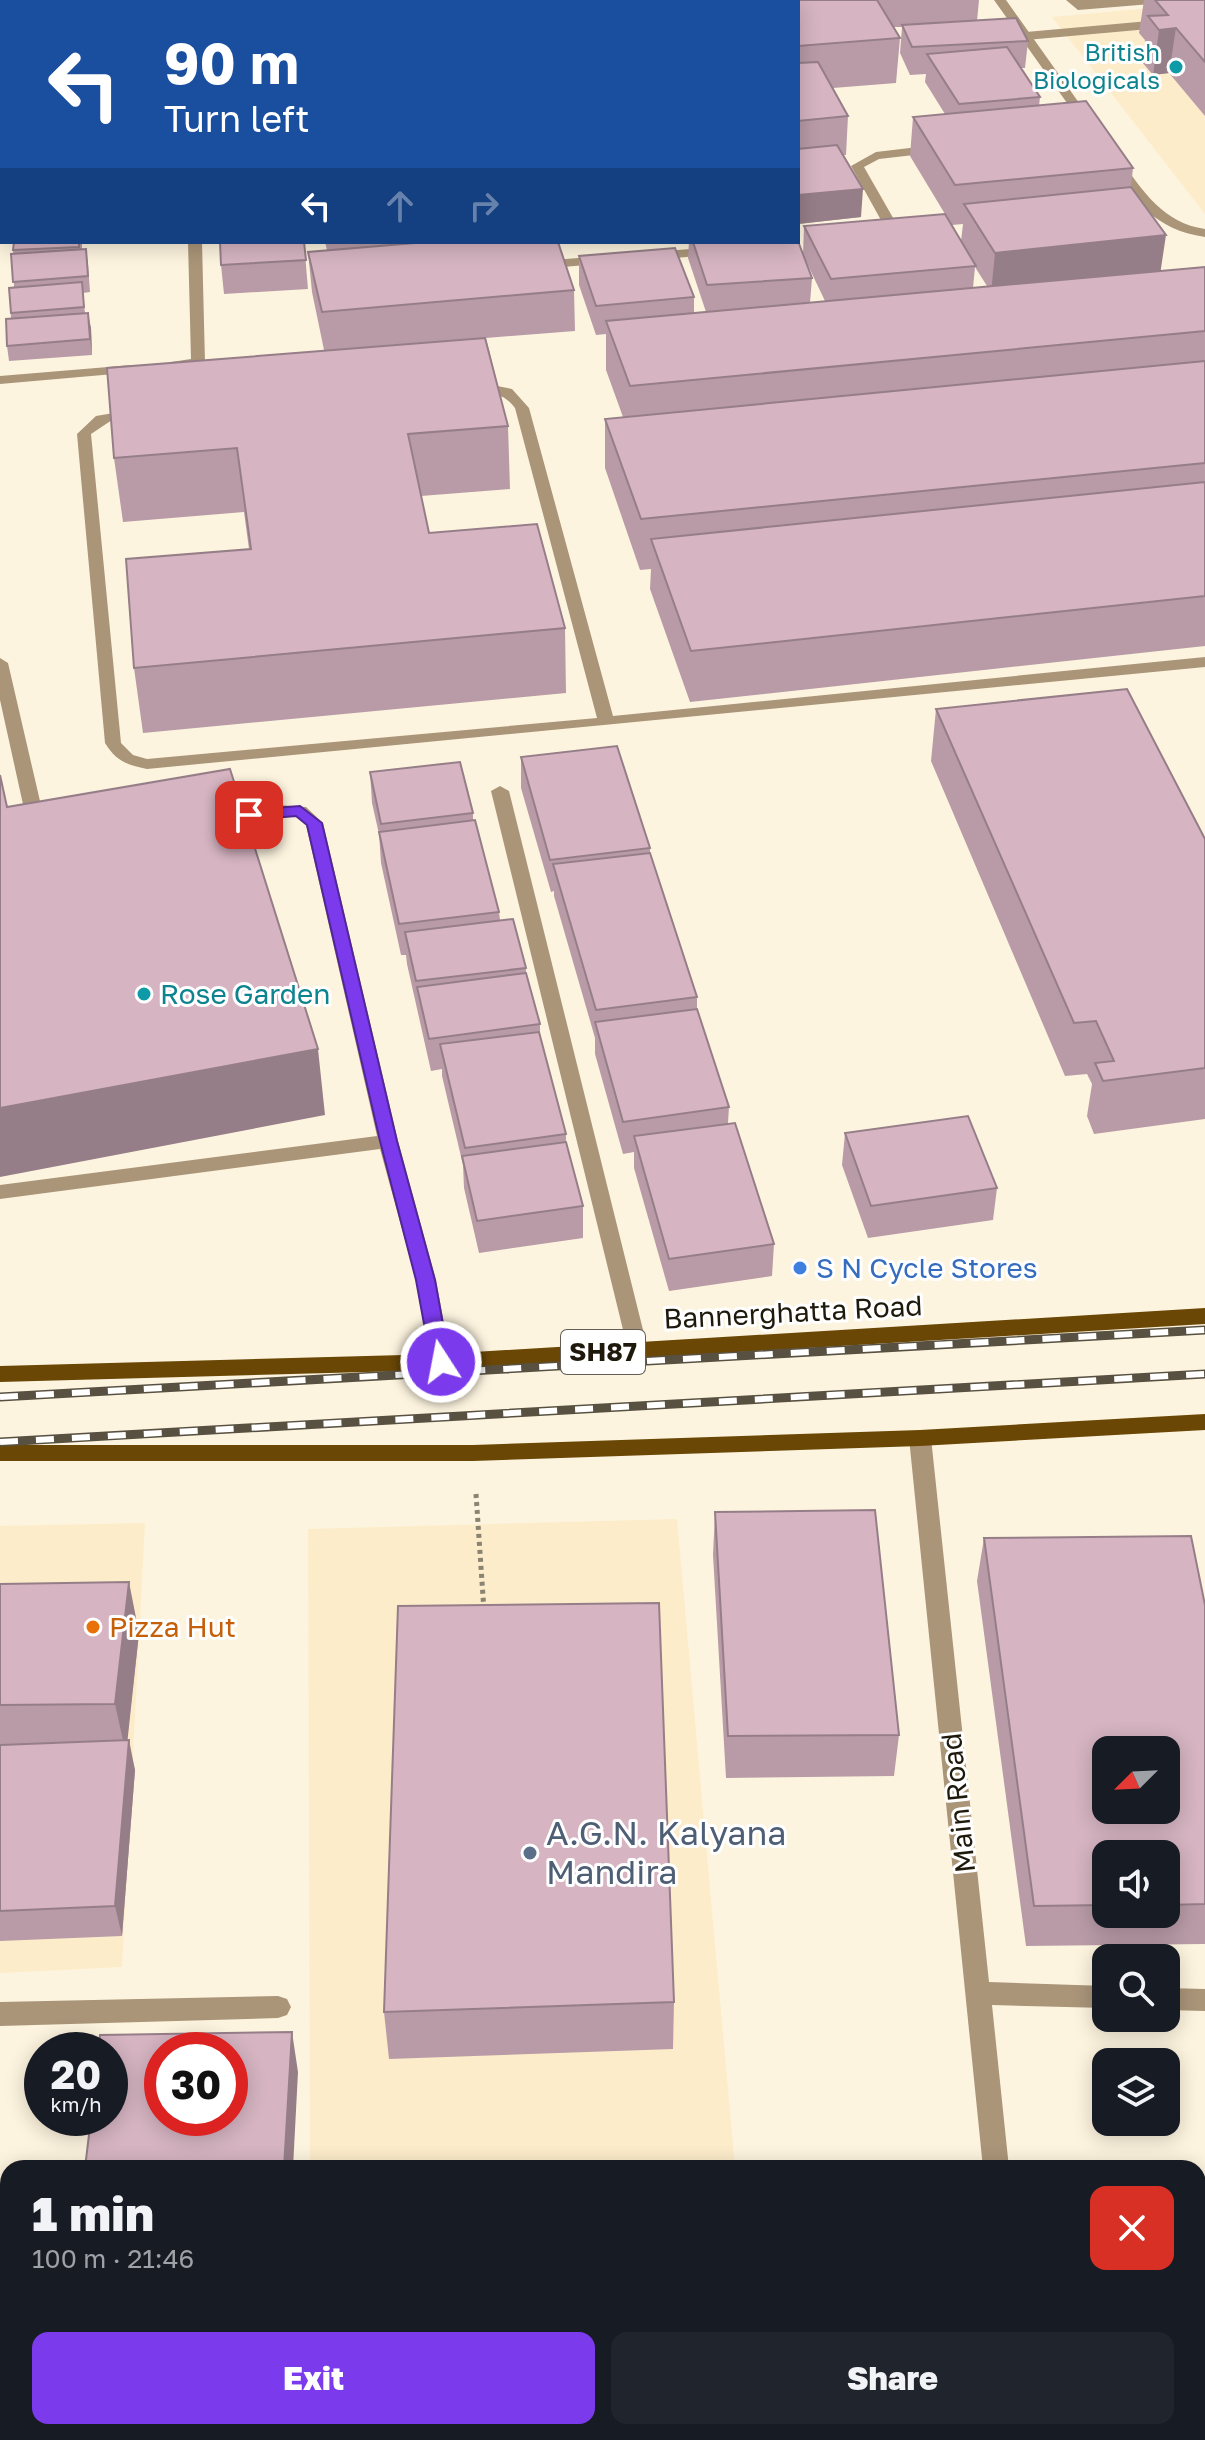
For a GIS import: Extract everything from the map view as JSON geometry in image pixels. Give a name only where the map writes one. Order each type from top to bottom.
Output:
[{"type":"main road","name":"Bannerghatta Road","points":[[0,1374],[441,1362],[1205,1316]]},
{"type":"main road","points":[[0,1453],[473,1453],[920,1438],[1205,1422]]},
{"type":"street","points":[[1000,0],[1094,131],[1079,133]]},
{"type":"street","points":[[1072,0],[1078,6],[1151,0]]},
{"type":"street","points":[[1026,36],[1205,20]]},
{"type":"street","points":[[897,237],[857,166],[876,156],[955,147]]},
{"type":"street","points":[[1109,154],[1149,210],[1173,227],[1205,233]]},
{"type":"street","points":[[1143,218],[1159,217]]},
{"type":"street","points":[[882,239],[913,236]]},
{"type":"street","points":[[0,380],[198,363],[195,244]]},
{"type":"street","points":[[630,258],[724,251]]},
{"type":"street","points":[[520,267],[615,259]]},
{"type":"street","points":[[448,390],[494,387],[508,391],[522,408],[606,722]]},
{"type":"street","points":[[157,411],[104,417],[92,423],[84,434],[113,743],[119,754],[129,761],[147,764],[606,722],[1205,662]]},
{"type":"street","points":[[0,663],[42,849]]},
{"type":"street","points":[[500,791],[638,1350]]},
{"type":"street","points":[[199,823],[278,810],[300,811],[314,823],[388,1141],[426,1280],[441,1362]]},
{"type":"street","points":[[0,1192],[388,1141]]},
{"type":"street","name":"Main Road","points":[[920,1438],[995,2160]]},
{"type":"street","points":[[977,1993],[1092,1997]]},
{"type":"street","points":[[1180,1999],[1205,2000]]},
{"type":"street","points":[[0,2014],[278,2007]]},
{"type":"path","points":[[473,1453],[484,1617]]},
{"type":"shaded area","points":[[1205,3],[1205,214],[1052,17]]},
{"type":"shaded area","points":[[677,1519],[734,2160],[310,2160],[308,1529]]},
{"type":"shaded area","points":[[145,1523],[122,1967],[0,1973],[0,1526]]},
{"type":"building","points":[[800,0],[877,0],[900,38],[800,46]]},
{"type":"building","points":[[1155,0],[1205,0],[1205,62],[1176,28],[1159,30],[1148,16],[1168,15]]},
{"type":"building","points":[[1016,18],[1028,41],[912,47],[902,25]]},
{"type":"building","points":[[1007,47],[1040,97],[959,104],[927,54]]},
{"type":"building","points":[[818,62],[848,116],[800,121],[800,63]]},
{"type":"building","points":[[1086,101],[1133,168],[955,185],[913,117]]},
{"type":"building","points":[[837,145],[863,189],[800,195],[800,149]]},
{"type":"building","points":[[1131,187],[1166,235],[995,253],[964,204]]},
{"type":"building","points":[[945,214],[976,266],[831,279],[804,226]]},
{"type":"building","points":[[14,244],[79,244],[79,247],[13,250]]},
{"type":"building","points":[[220,244],[304,244],[306,260],[221,265]]},
{"type":"building","points":[[403,244],[559,244],[574,290],[322,312],[308,252]]},
{"type":"building","points":[[694,244],[799,244],[812,278],[707,285]]},
{"type":"building","points":[[675,248],[694,297],[596,306],[579,256]]},
{"type":"building","points":[[86,249],[88,276],[13,282],[11,254]]},
{"type":"building","points":[[1205,267],[1205,331],[630,386],[606,321]]},
{"type":"building","points":[[82,282],[84,307],[11,313],[9,288]]},
{"type":"building","points":[[88,313],[90,339],[7,346],[6,319]]},
{"type":"building","points":[[485,338],[508,426],[408,434],[429,533],[537,524],[565,628],[134,668],[126,559],[251,549],[237,448],[114,458],[107,368]]},
{"type":"building","points":[[1205,361],[1205,463],[641,519],[605,419]]},
{"type":"building","points":[[1205,482],[1205,596],[691,651],[651,539]]},
{"type":"building","points":[[1127,689],[1205,839],[1205,1068],[1103,1081],[1095,1063],[1114,1061],[1096,1021],[1074,1023],[936,709]]},
{"type":"building","points":[[617,746],[650,848],[550,860],[521,757]]},
{"type":"building","points":[[460,762],[473,813],[381,824],[370,772]]},
{"type":"building","name":"Rose Garden","points":[[230,769],[318,1049],[0,1108],[0,775],[7,807]]},
{"type":"building","points":[[475,820],[499,912],[399,924],[379,832]]},
{"type":"building","points":[[650,853],[697,997],[596,1010],[553,864]]},
{"type":"building","points":[[513,919],[526,968],[416,981],[405,932]]},
{"type":"building","points":[[526,973],[540,1024],[429,1039],[417,987]]},
{"type":"building","points":[[697,1009],[729,1107],[623,1122],[595,1022]]},
{"type":"building","points":[[539,1032],[566,1134],[465,1148],[440,1044]]},
{"type":"building","points":[[968,1116],[997,1188],[871,1206],[845,1133]]},
{"type":"building","points":[[735,1123],[774,1244],[669,1259],[634,1136]]},
{"type":"building","points":[[566,1142],[583,1206],[477,1221],[462,1156]]},
{"type":"building","points":[[875,1510],[899,1735],[728,1736],[715,1512]]},
{"type":"building","points":[[1191,1536],[1205,1605],[1205,1904],[1180,1905],[1180,1840],[1092,1840],[1092,1905],[1034,1906],[984,1538]]},
{"type":"building","points":[[129,1582],[115,1704],[0,1705],[0,1584]]},
{"type":"building","name":"A.G.N. Kalyana Mandira","points":[[659,1603],[674,2002],[384,2012],[398,1606]]},
{"type":"building","points":[[129,1740],[115,1906],[0,1911],[0,1745]]},
{"type":"building","points":[[292,2032],[284,2160],[86,2160],[89,2136],[128,2136],[128,2035],[144,2034],[144,2136],[248,2136],[248,2033]]},
{"type":"railway","points":[[0,1397],[1205,1330]]},
{"type":"railway","points":[[0,1442],[1205,1374]]},
{"type":"place","name":"British Biologicals","points":[[1176,67]]},
{"type":"place","name":"Rose Garden","points":[[144,994]]},
{"type":"place","name":"S N Cycle Stores","points":[[800,1268]]},
{"type":"place","name":"Pizza Hut","points":[[93,1627]]},
{"type":"place","name":"A.G.N. Kalyana Mandira","points":[[530,1853]]},
{"type":"route","points":[[249,815],[278,810],[300,811],[314,823],[388,1141],[426,1280],[441,1362]]}]
